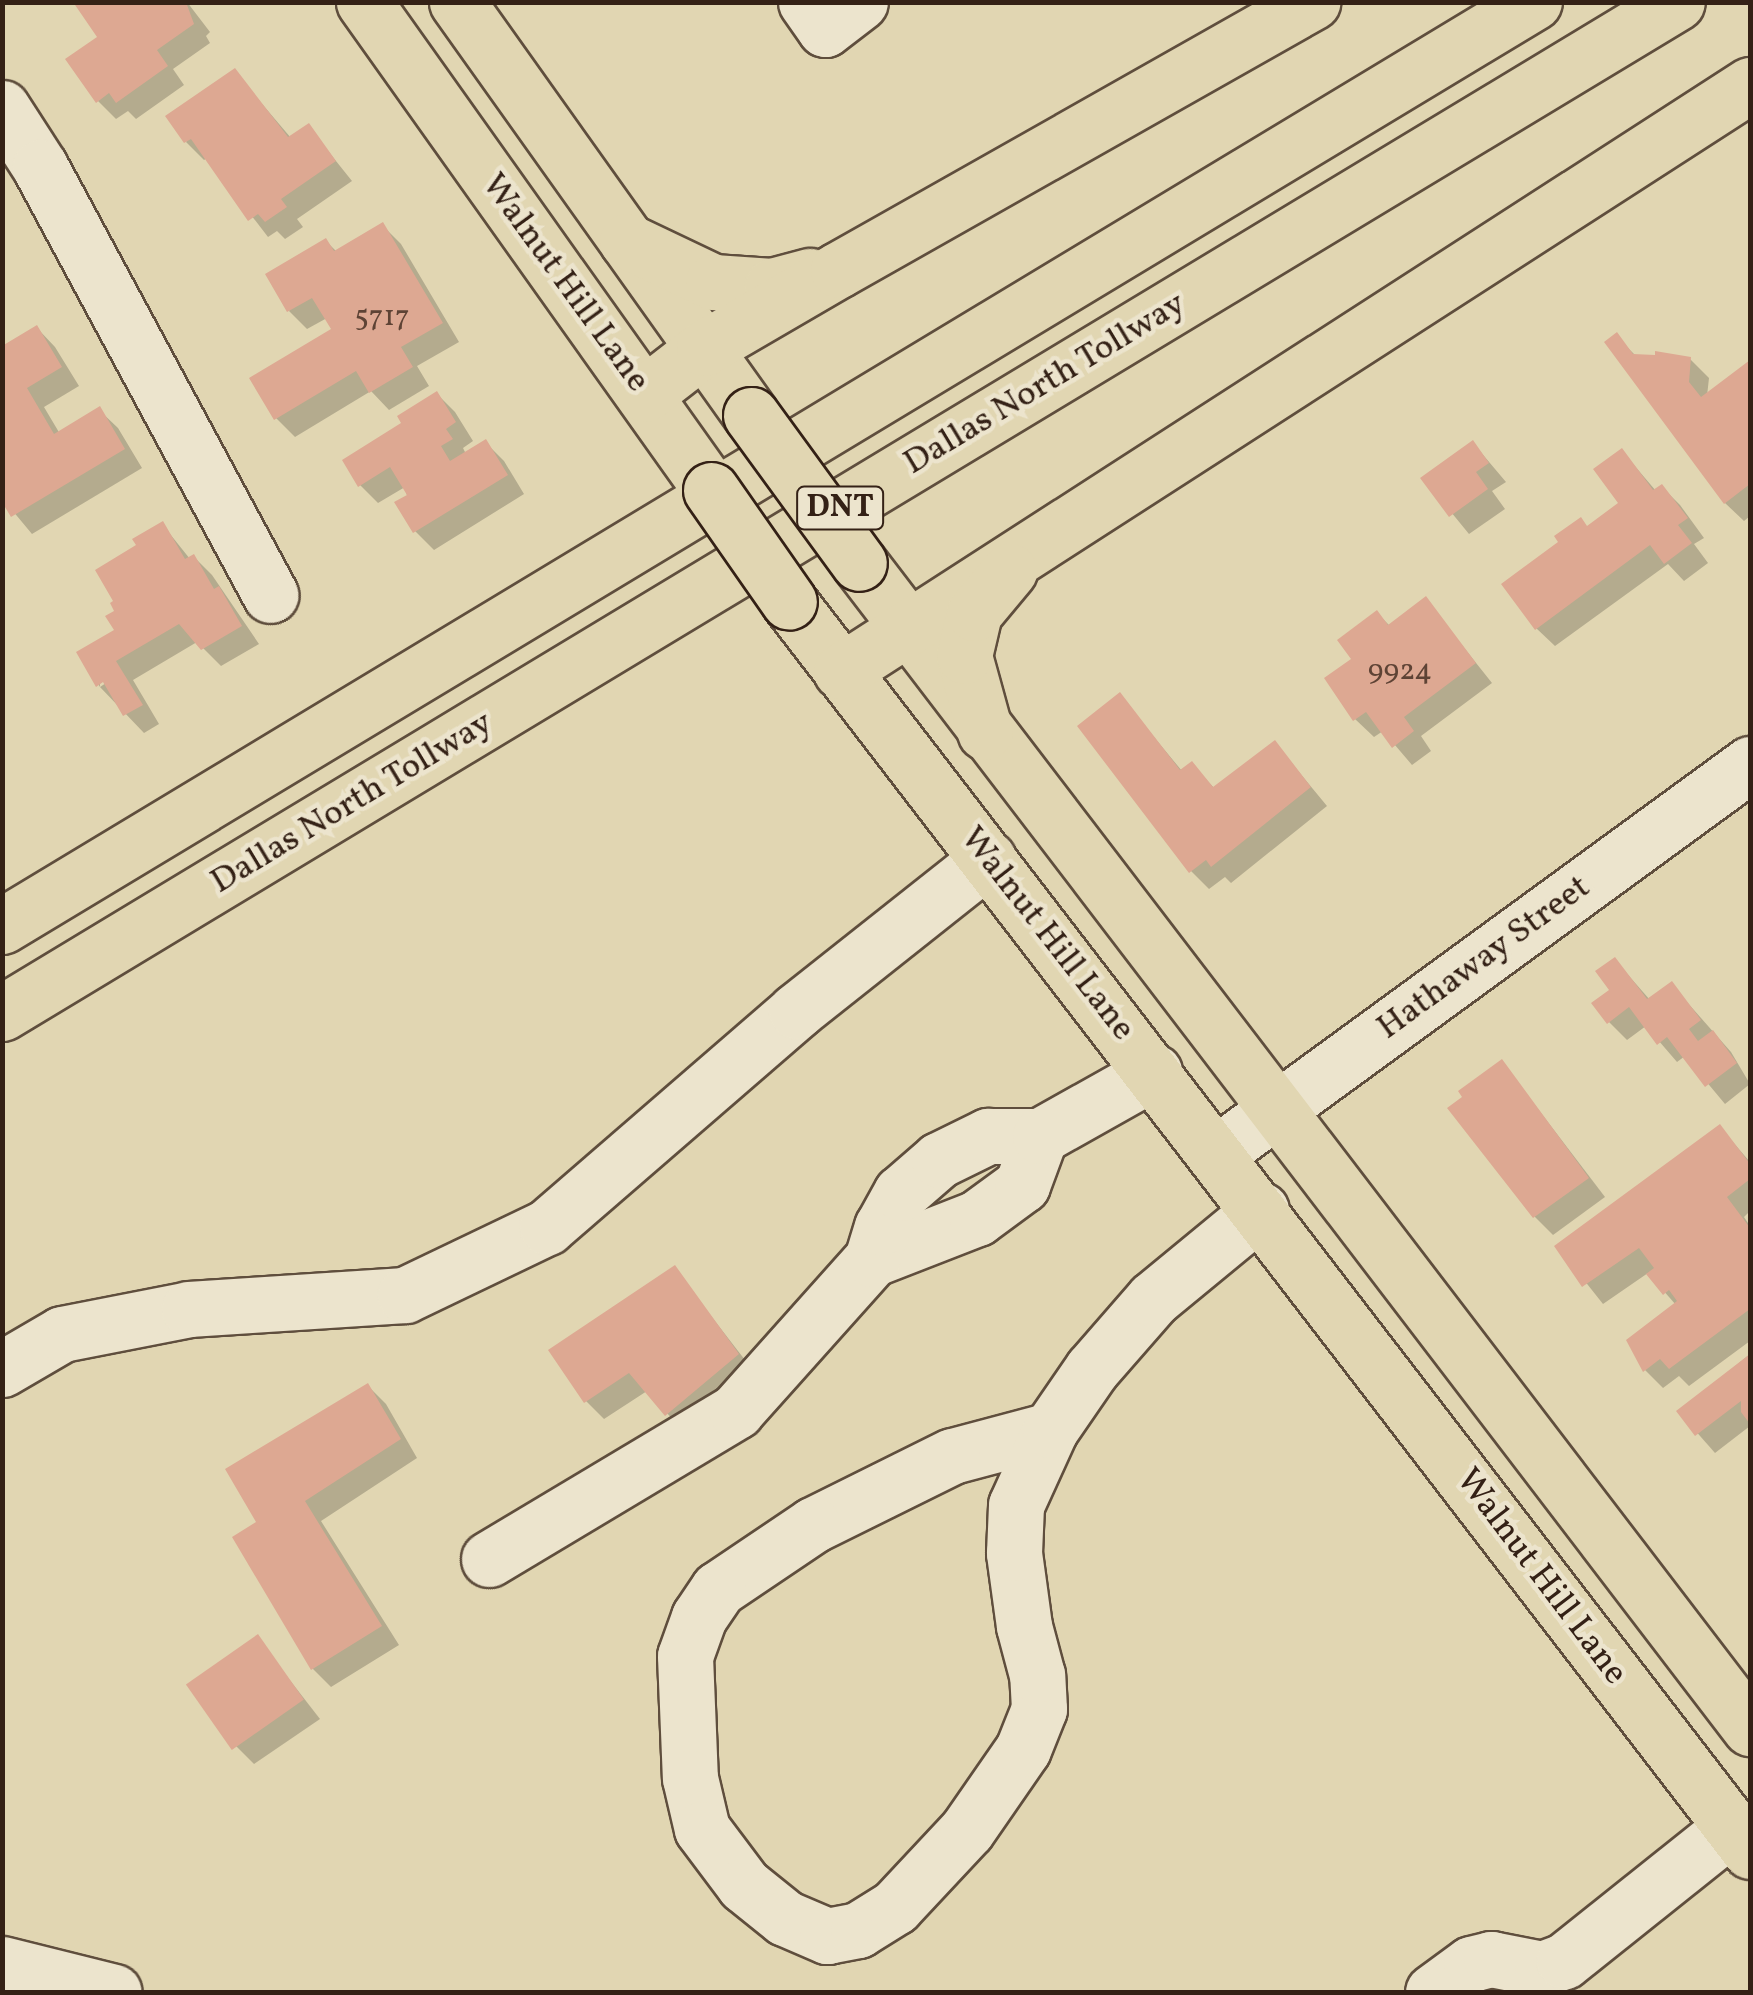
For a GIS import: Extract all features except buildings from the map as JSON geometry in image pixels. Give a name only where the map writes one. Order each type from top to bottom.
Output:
[{"type":"main road","name":"Walnut Hill Lane","points":[[364,2],[789,602],[1261,1210],[1741,1839]]},
{"type":"main road","points":[[457,2],[908,628],[1750,1728]]},
{"type":"main road","points":[[644,394],[704,348],[1312,2]]},
{"type":"main road","name":"DNT","points":[[2,926],[1534,2]]},
{"type":"main road","name":"Dallas North Tollway","points":[[2,1013],[1676,2]]},
{"type":"main road","points":[[842,671],[1028,547],[1623,170],[1750,85]]},
{"type":"main road","points":[[627,241],[712,282],[772,286],[838,270]]},
{"type":"main road","points":[[986,732],[964,656],[974,614],[1028,547]]},
{"type":"street","points":[[806,2],[825,29],[860,2]]},
{"type":"street","points":[[2,108],[40,167],[270,595]]},
{"type":"street","name":"Hathaway Street","points":[[1217,1153],[1750,764]]},
{"type":"street","points":[[2,1369],[62,1334],[188,1310],[405,1294],[547,1227],[796,1011],[988,859]]},
{"type":"street","points":[[488,1559],[736,1411],[872,1258],[976,1218],[1022,1184],[1040,1136],[1154,1072]]},
{"type":"street","points":[[1050,1430],[952,1456],[813,1525],[718,1589],[699,1617],[685,1656],[690,1778],[702,1830],[744,1885],[785,1918],[826,1936],[858,1930],[894,1907],[967,1830],[1023,1748],[1039,1709],[1037,1676],[1024,1626],[1014,1553],[1016,1505],[1050,1430],[1092,1369],[1153,1299],[1261,1210]]},
{"type":"street","points":[[1433,1992],[1471,1964],[1491,1960],[1542,1969],[1564,1962],[1741,1839]]},
{"type":"street","points":[[2,1964],[114,1992]]}]
